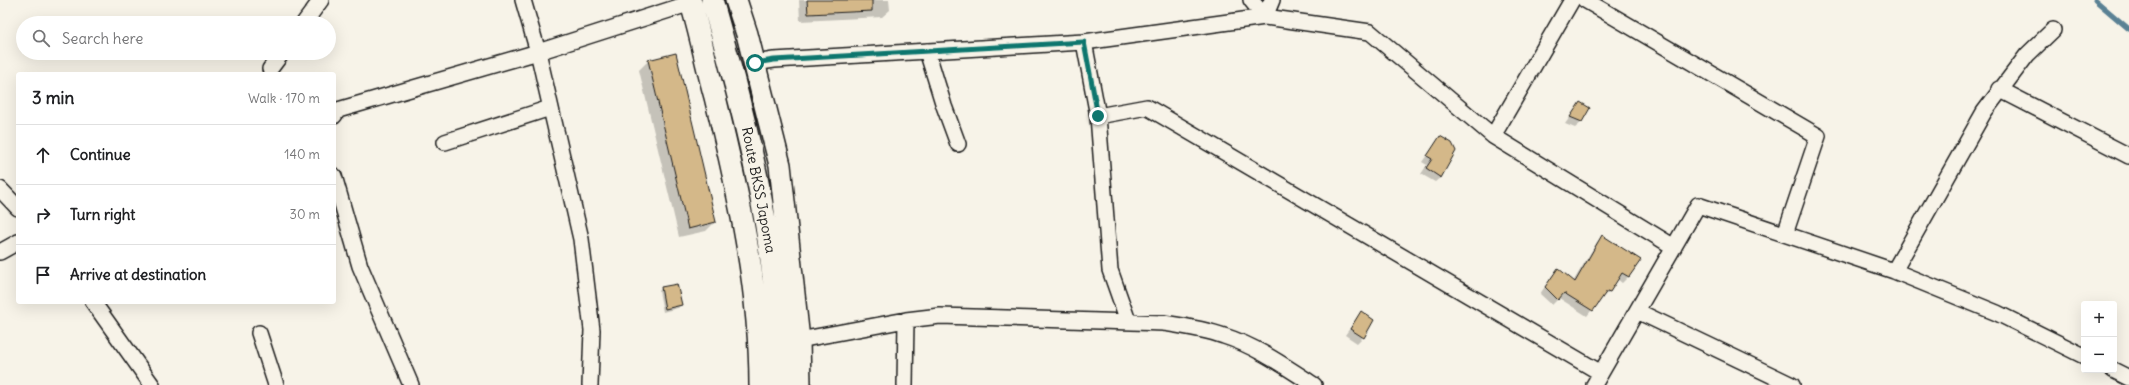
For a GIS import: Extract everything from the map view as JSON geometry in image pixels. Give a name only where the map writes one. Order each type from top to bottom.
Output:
[{"type":"main road","name":"Route BKSS Japoma","points":[[712,0],[745,117],[763,204],[774,276],[780,349],[780,385]]},
{"type":"main road","points":[[736,0],[755,63],[780,165],[799,340],[800,385]]},
{"type":"main road","points":[[690,2],[734,174],[748,258],[759,339],[760,385]]},
{"type":"street","points":[[309,16],[321,0]]},
{"type":"street","points":[[523,0],[538,52],[582,239],[592,330],[590,385]]},
{"type":"street","points":[[1251,0],[1265,17]]},
{"type":"street","points":[[1265,17],[1272,0]]},
{"type":"street","points":[[1493,136],[1572,0]]},
{"type":"street","points":[[1585,0],[1818,136],[1785,234]]},
{"type":"street","points":[[336,113],[338,110],[538,52],[690,2]]},
{"type":"street","points":[[755,63],[774,60],[1084,42],[1265,17],[1370,32],[1493,136],[1674,247]]},
{"type":"street","points":[[1894,271],[1984,112],[1999,89],[2026,55],[2053,30]]},
{"type":"street","points":[[1084,42],[1098,116],[1110,270],[1128,321]]},
{"type":"street","points":[[927,51],[944,106],[958,144]]},
{"type":"street","points":[[270,70],[277,60]]},
{"type":"street","points":[[1999,89],[2129,156]]},
{"type":"street","points":[[1098,116],[1147,107],[1598,381],[1698,205],[1894,271],[1998,313],[2081,354]]},
{"type":"street","points":[[444,142],[550,108]]},
{"type":"street","points":[[336,183],[360,266],[411,385]]},
{"type":"street","points":[[0,189],[16,206]]},
{"type":"street","points":[[0,252],[16,243]]},
{"type":"street","points":[[94,304],[152,385]]},
{"type":"street","points":[[1637,311],[1792,385]]},
{"type":"street","points":[[799,340],[906,320],[940,316],[1164,323],[1194,328],[1225,336],[1275,361],[1314,385]]},
{"type":"street","points":[[905,385],[906,320]]},
{"type":"street","points":[[259,333],[276,385]]},
{"type":"street","points":[[2117,372],[2129,378]]},
{"type":"building","points":[[807,0],[872,0],[872,11],[808,14]]},
{"type":"building","points":[[676,53],[716,222],[688,229],[648,60]]},
{"type":"building","points":[[1580,102],[1590,108],[1582,122],[1570,117]]},
{"type":"building","points":[[1440,136],[1452,143],[1456,151],[1441,178],[1426,168],[1432,159],[1427,156]]},
{"type":"building","points":[[1602,235],[1641,260],[1629,277],[1622,273],[1610,292],[1607,291],[1593,311],[1564,293],[1558,300],[1545,287],[1558,268],[1575,282]]},
{"type":"building","points":[[677,284],[682,305],[665,309],[661,287]]},
{"type":"building","points":[[1361,311],[1374,320],[1364,338],[1350,329]]},
{"type":"waterway","points":[[2095,0],[2129,29]]},
{"type":"route","points":[[755,63],[774,60],[1084,42],[1098,116]]}]
